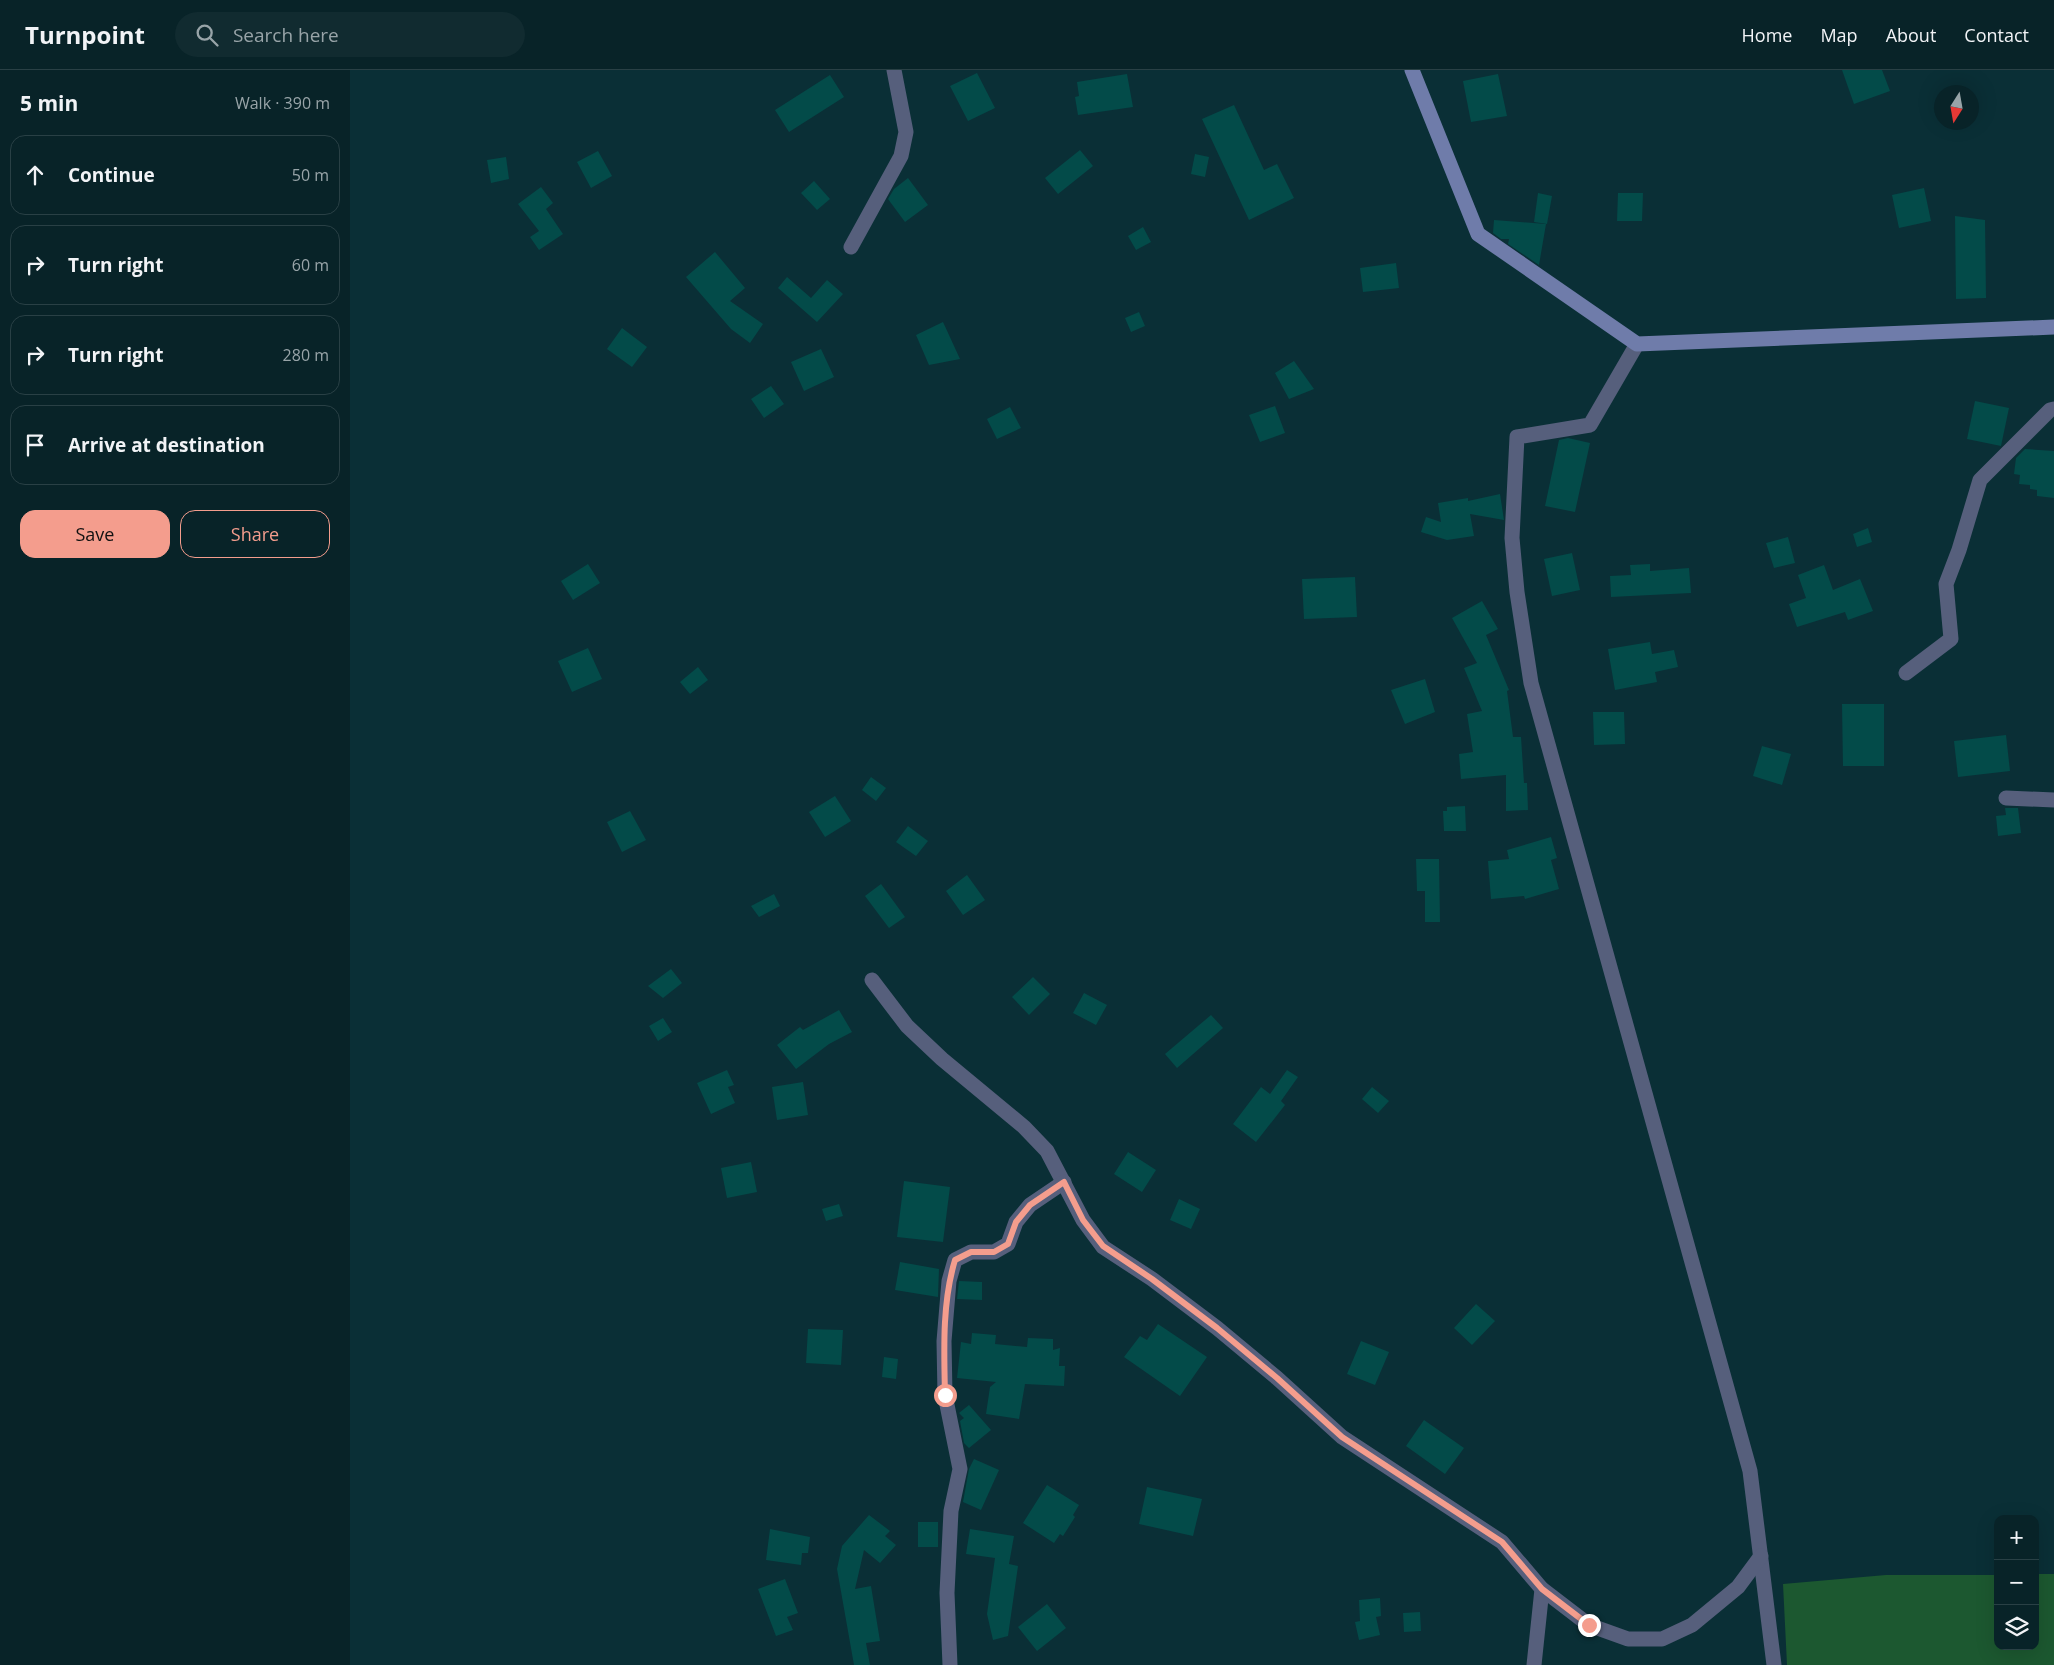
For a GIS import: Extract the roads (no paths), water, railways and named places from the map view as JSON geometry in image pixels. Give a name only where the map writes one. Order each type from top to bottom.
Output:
[{"type":"street","points":[[851,247],[901,156],[906,132],[894,70]]},
{"type":"street","points":[[1412,70],[1478,234],[1637,344],[2054,327]]},
{"type":"street","points":[[1637,344],[1590,425],[1517,437],[1512,538],[1517,592],[1531,683],[1750,1471],[1774,1665]]},
{"type":"street","points":[[1906,673],[1951,639],[1946,584],[1959,550],[1980,480],[2050,410],[2054,409]]},
{"type":"street","points":[[2006,798],[2054,800]]},
{"type":"street","points":[[872,980],[907,1026],[942,1059],[1024,1127],[1047,1150],[1083,1220],[1103,1246],[1152,1279],[1217,1328],[1277,1378],[1342,1437],[1502,1542],[1542,1589],[1589,1625],[1628,1639],[1662,1640],[1692,1625],[1738,1588],[1762,1556]]},
{"type":"street","points":[[950,1665],[947,1593],[950,1520],[960,1469],[945,1395],[944,1341],[949,1282],[955,1260],[971,1252],[994,1252],[1008,1244],[1016,1222],[1030,1205],[1064,1182]]},
{"type":"street","points":[[1534,1665],[1542,1589]]}]
